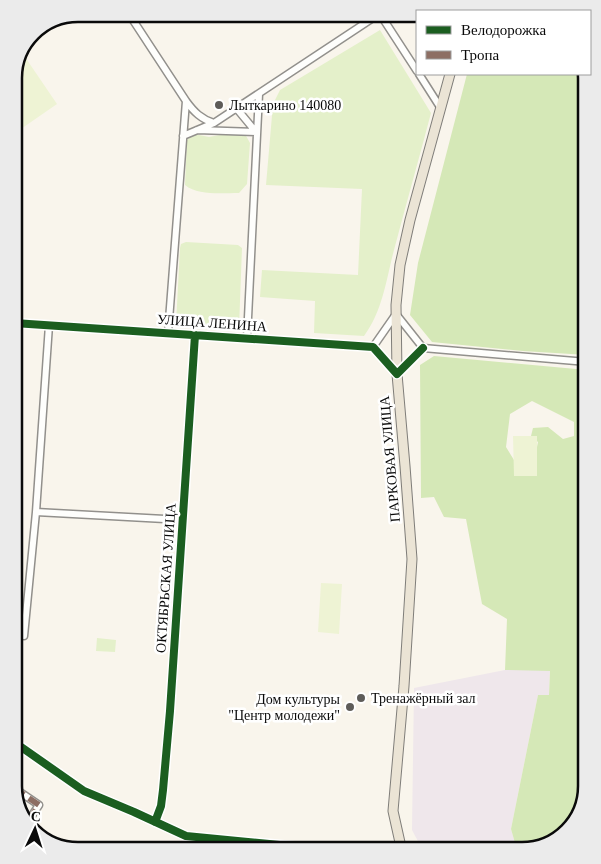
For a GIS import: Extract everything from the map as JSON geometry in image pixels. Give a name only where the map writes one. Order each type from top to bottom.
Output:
[{"type":"main road","name":"ПАРКОВАЯ УЛИЦА","points":[[397,842],[393,811],[404,686],[412,559],[396,374],[396,314],[400,265],[410,220],[450,75]]},
{"type":"street","points":[[134,22],[196,114],[203,120],[217,122]]},
{"type":"street","points":[[183,136],[217,122],[367,23]]},
{"type":"street","points":[[386,23],[414,64]]},
{"type":"street","points":[[420,75],[440,107]]},
{"type":"street","points":[[247,338],[259,94]]},
{"type":"street","points":[[168,333],[186,101]]},
{"type":"street","points":[[237,109],[256,132]]},
{"type":"street","points":[[197,130],[256,132]]},
{"type":"street","points":[[423,348],[396,374],[372,347],[396,314],[423,348],[578,361]]},
{"type":"street","name":"УЛИЦА ЛЕНИНА","points":[[23,324],[372,347]]},
{"type":"street","points":[[24,636],[36,512],[48,325]]},
{"type":"street","name":"ОКТЯБРЬСКАЯ УЛИЦА","points":[[155,822],[161,806],[163,790],[195,335]]},
{"type":"street","points":[[36,512],[183,520]]},
{"type":"street","points":[[22,748],[84,791],[186,836],[242,841]]},
{"type":"street","points":[[23,794],[39,805],[32,816]]},
{"type":"shaded area","points":[[505,670],[550,670],[549,695],[538,695],[511,829],[515,842],[418,842],[412,830],[414,688]]},
{"type":"green space","points":[[380,30],[431,113],[376,316],[364,336],[314,333],[315,301],[260,297],[262,270],[358,275],[362,189],[266,185],[273,104],[280,90]]},
{"type":"green space","points":[[26,59],[57,104],[23,128],[23,74]]},
{"type":"green space","points":[[467,75],[578,75],[578,354],[432,342],[410,315],[418,263]]},
{"type":"green space","points":[[236,132],[245,134],[250,143],[247,184],[239,193],[197,191],[185,185],[187,140],[194,134],[209,137]]},
{"type":"green space","points":[[186,242],[238,245],[242,248],[239,328],[237,330],[179,327],[176,324],[180,248],[181,244]]},
{"type":"green space","points":[[434,356],[578,369],[578,793],[577,800],[567,820],[551,834],[537,840],[515,842],[511,829],[538,695],[549,695],[550,671],[505,670],[507,619],[482,604],[466,519],[444,517],[434,497],[421,498],[420,365]],"holes":[[[532,401],[574,422],[574,436],[563,439],[548,427],[533,428],[531,436],[538,442],[533,467],[517,465],[506,447],[510,414]]]},
{"type":"green space","points":[[513,436],[537,436],[537,476],[514,476]]},
{"type":"green space","points":[[321,583],[342,584],[339,634],[318,632]]},
{"type":"green space","points":[[97,638],[116,640],[115,652],[96,651]]},
{"type":"marked path","points":[[23,794],[39,805],[32,816]]},
{"type":"cycle path","points":[[23,324],[373,347],[397,374],[423,348]]},
{"type":"cycle path","points":[[155,822],[161,806],[170,711],[195,335]]},
{"type":"cycle path","points":[[22,748],[84,791],[186,836],[242,841]]},
{"type":"place","name":"Лыткарино 140080","points":[[219,105]]},
{"type":"place","name":"Тренажёрный зал","points":[[361,698]]},
{"type":"place","name":"Дом культуры \"Центр молодежи\"","points":[[350,707]]}]
